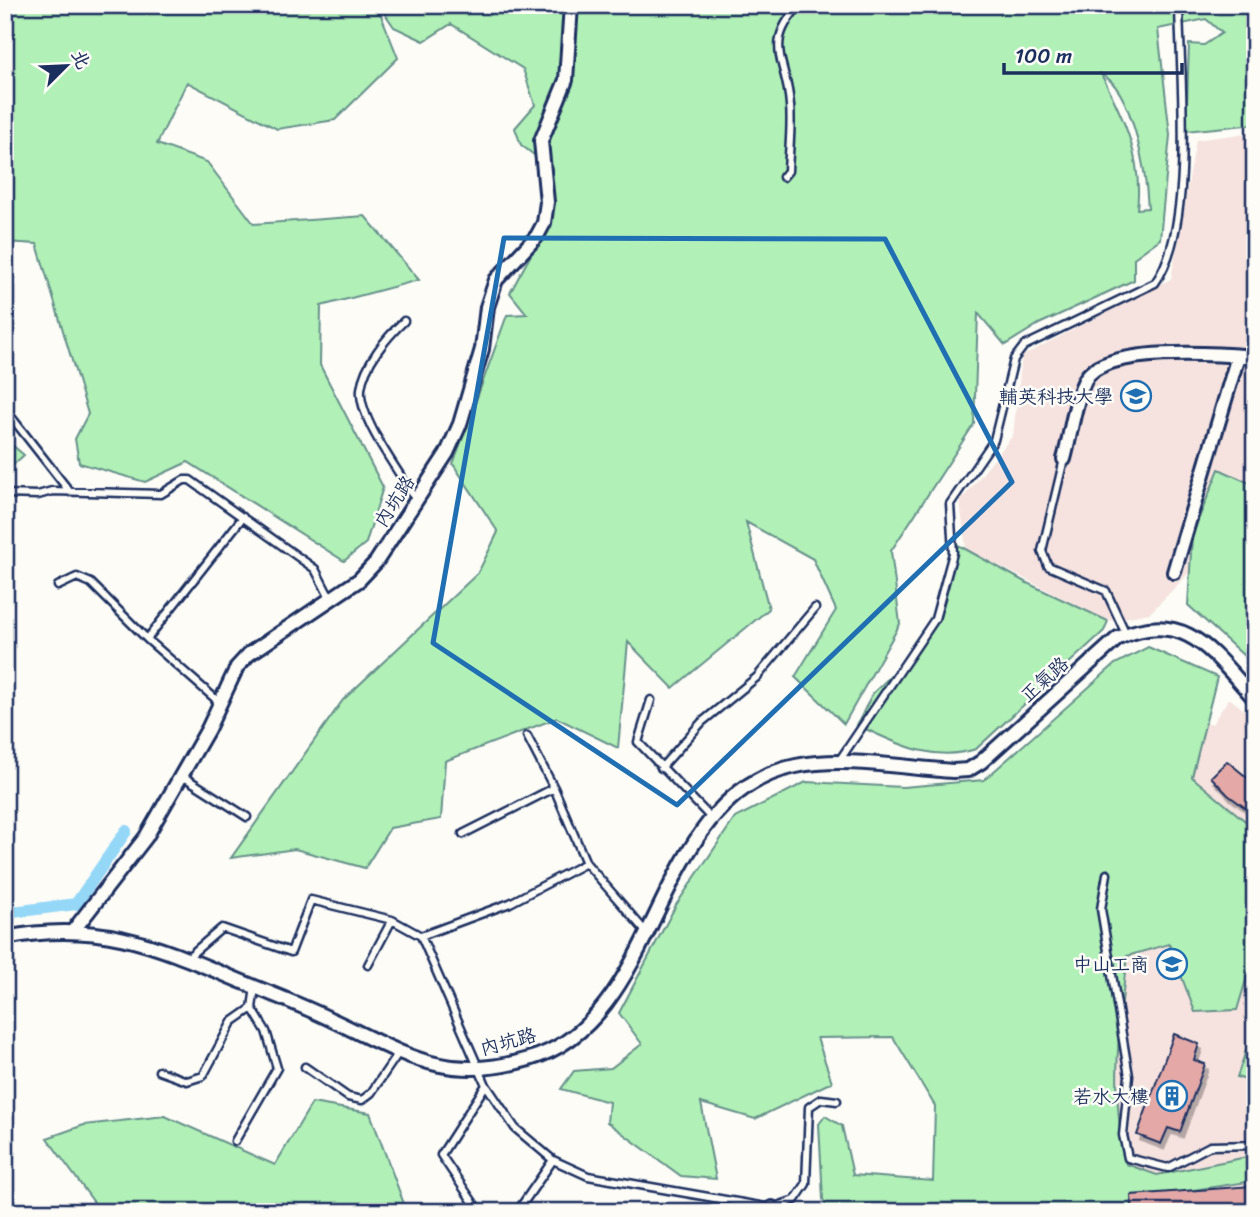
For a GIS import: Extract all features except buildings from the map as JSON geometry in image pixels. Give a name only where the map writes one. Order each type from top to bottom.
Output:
[{"type":"street","name":"內坑路","points":[[73,931],[146,837],[221,704],[237,667],[249,654],[359,580],[376,562],[447,453],[460,424],[482,349],[486,307],[496,280],[537,236],[544,223],[547,202],[541,141],[566,80],[571,5]]},
{"type":"street","points":[[1064,458],[1085,379],[1101,363],[1130,356],[1255,357]]},
{"type":"street","points":[[1174,572],[1238,356]]},
{"type":"street","name":"正氣路","points":[[838,763],[968,770],[981,762],[1118,638],[1158,628],[1189,635],[1209,647],[1255,699]]},
{"type":"street","name":"內坑路","points":[[5,938],[73,931],[126,937],[187,958],[256,987],[398,1052],[432,1064],[480,1070],[533,1058],[562,1044],[580,1030],[613,993],[711,818],[742,789],[767,775],[797,766],[838,763]]},
{"type":"lane","points":[[783,177],[788,171],[790,105],[778,41],[783,24],[800,5]]},
{"type":"lane","points":[[838,763],[935,619],[953,552],[950,504],[994,440],[1014,359],[1024,346],[1156,283],[1167,267],[1178,219],[1181,182],[1179,5]]},
{"type":"lane","points":[[404,321],[379,350],[361,386],[361,397],[368,418],[417,501]]},
{"type":"lane","points":[[5,409],[70,492]]},
{"type":"lane","points":[[1064,458],[1042,551],[1048,566],[1106,591],[1126,634]]},
{"type":"lane","points":[[5,494],[37,495],[52,491],[161,494],[184,480],[190,480],[315,569],[331,600]]},
{"type":"lane","points":[[147,639],[243,517]]},
{"type":"lane","points":[[58,586],[76,577],[91,583],[147,639],[221,704]]},
{"type":"lane","points":[[661,768],[702,722],[757,677],[815,608]]},
{"type":"lane","points":[[651,700],[637,736],[638,742],[711,818]]},
{"type":"lane","points":[[527,736],[554,788],[586,863],[646,932]]},
{"type":"lane","points":[[181,775],[247,817]]},
{"type":"lane","points":[[463,834],[554,788]]},
{"type":"lane","points":[[421,936],[510,904],[586,863]]},
{"type":"lane","points":[[1107,874],[1101,909],[1129,1076],[1123,1135],[1129,1158],[1168,1168],[1210,1146],[1255,1145]]},
{"type":"lane","points":[[187,958],[222,928],[291,953],[311,900],[392,920],[421,936],[486,1085],[515,1128],[553,1160],[588,1176],[776,1210],[795,1200],[806,1184],[809,1107],[821,1099],[837,1101]]},
{"type":"lane","points":[[368,965],[392,920]]},
{"type":"lane","points":[[235,1141],[276,1068],[266,1031],[252,1008],[256,987]]},
{"type":"lane","points":[[159,1071],[187,1080],[203,1076],[232,1022],[252,1008]]},
{"type":"lane","points":[[305,1067],[348,1097],[362,1100],[371,1093],[398,1052]]},
{"type":"lane","points":[[479,1211],[441,1155],[486,1085]]},
{"type":"lane","points":[[517,1212],[553,1160]]},
{"type":"highlighted area","points":[[504,238],[885,239],[1012,482],[677,805],[433,643]]},
{"type":"shaded area","name":"輔英科技大學","points":[[1255,132],[1255,518],[1222,539],[1150,613],[1108,621],[966,549],[960,502],[1013,435],[1022,356],[1171,279],[1196,140]]},
{"type":"shaded area","name":"中山工商","points":[[1229,698],[1255,718],[1255,1212],[1122,1212],[1101,1101],[1159,712],[1212,724]]},
{"type":"green space","points":[[5,5],[377,5],[398,58],[335,120],[277,129],[187,82],[157,144],[207,162],[254,224],[365,216],[419,280],[321,306],[320,365],[383,487],[366,543],[344,561],[188,462],[145,482],[79,463],[75,439],[88,414],[37,244],[5,242]]},
{"type":"green space","points":[[379,5],[1255,5],[1255,124],[1186,131],[1189,44],[1204,45],[1222,33],[1206,19],[1158,29],[1170,135],[1160,239],[1134,258],[1134,280],[1039,324],[1005,345],[978,313],[974,424],[891,551],[900,624],[844,724],[795,677],[836,610],[813,559],[746,522],[769,609],[673,688],[628,642],[618,748],[557,718],[445,761],[441,819],[390,828],[365,868],[295,849],[231,858],[343,700],[478,573],[498,532],[453,464],[507,315],[527,314],[510,293],[534,249],[532,234],[551,195],[552,169],[521,145],[515,128],[535,105],[523,69],[451,24],[424,41],[394,27]],"holes":[[[1101,74],[1122,96],[1136,134],[1148,208],[1137,209],[1137,173],[1130,139]]]},
{"type":"green space","points":[[5,439],[24,455],[12,466],[5,460]]},
{"type":"green space","points":[[1219,469],[1249,483],[1255,481],[1255,666],[1188,605],[1192,535]]},
{"type":"green space","points":[[958,545],[1025,582],[1108,621],[1104,631],[976,749],[944,754],[900,744],[857,725],[872,694],[904,663],[938,614]]},
{"type":"green space","points":[[1148,647],[1217,677],[1192,777],[1255,829],[1255,950],[1237,1010],[1195,1012],[1169,944],[1127,956],[1117,1086],[1121,1138],[1126,1164],[1157,1175],[1247,1157],[1248,1182],[1144,1197],[1146,1212],[828,1212],[823,1199],[819,1124],[825,1116],[842,1126],[853,1175],[933,1181],[935,1106],[893,1037],[817,1038],[832,1082],[755,1119],[701,1103],[716,1179],[681,1176],[607,1122],[609,1102],[561,1089],[574,1071],[611,1068],[642,1044],[619,1013],[676,905],[735,818],[806,782],[903,787],[984,780],[1115,664]]},
{"type":"green space","points":[[1255,1024],[1255,1083],[1237,1077]]},
{"type":"green space","points":[[312,1103],[370,1113],[407,1212],[101,1212],[47,1138],[84,1125],[165,1116],[275,1165]]},
{"type":"waterway","points":[[5,913],[76,904],[126,831]]},
{"type":"place","name":"輔英科技大學","points":[[1136,396]]},
{"type":"place","name":"中山工商","points":[[1172,964]]},
{"type":"place","name":"若水大樓","points":[[1172,1096]]}]
